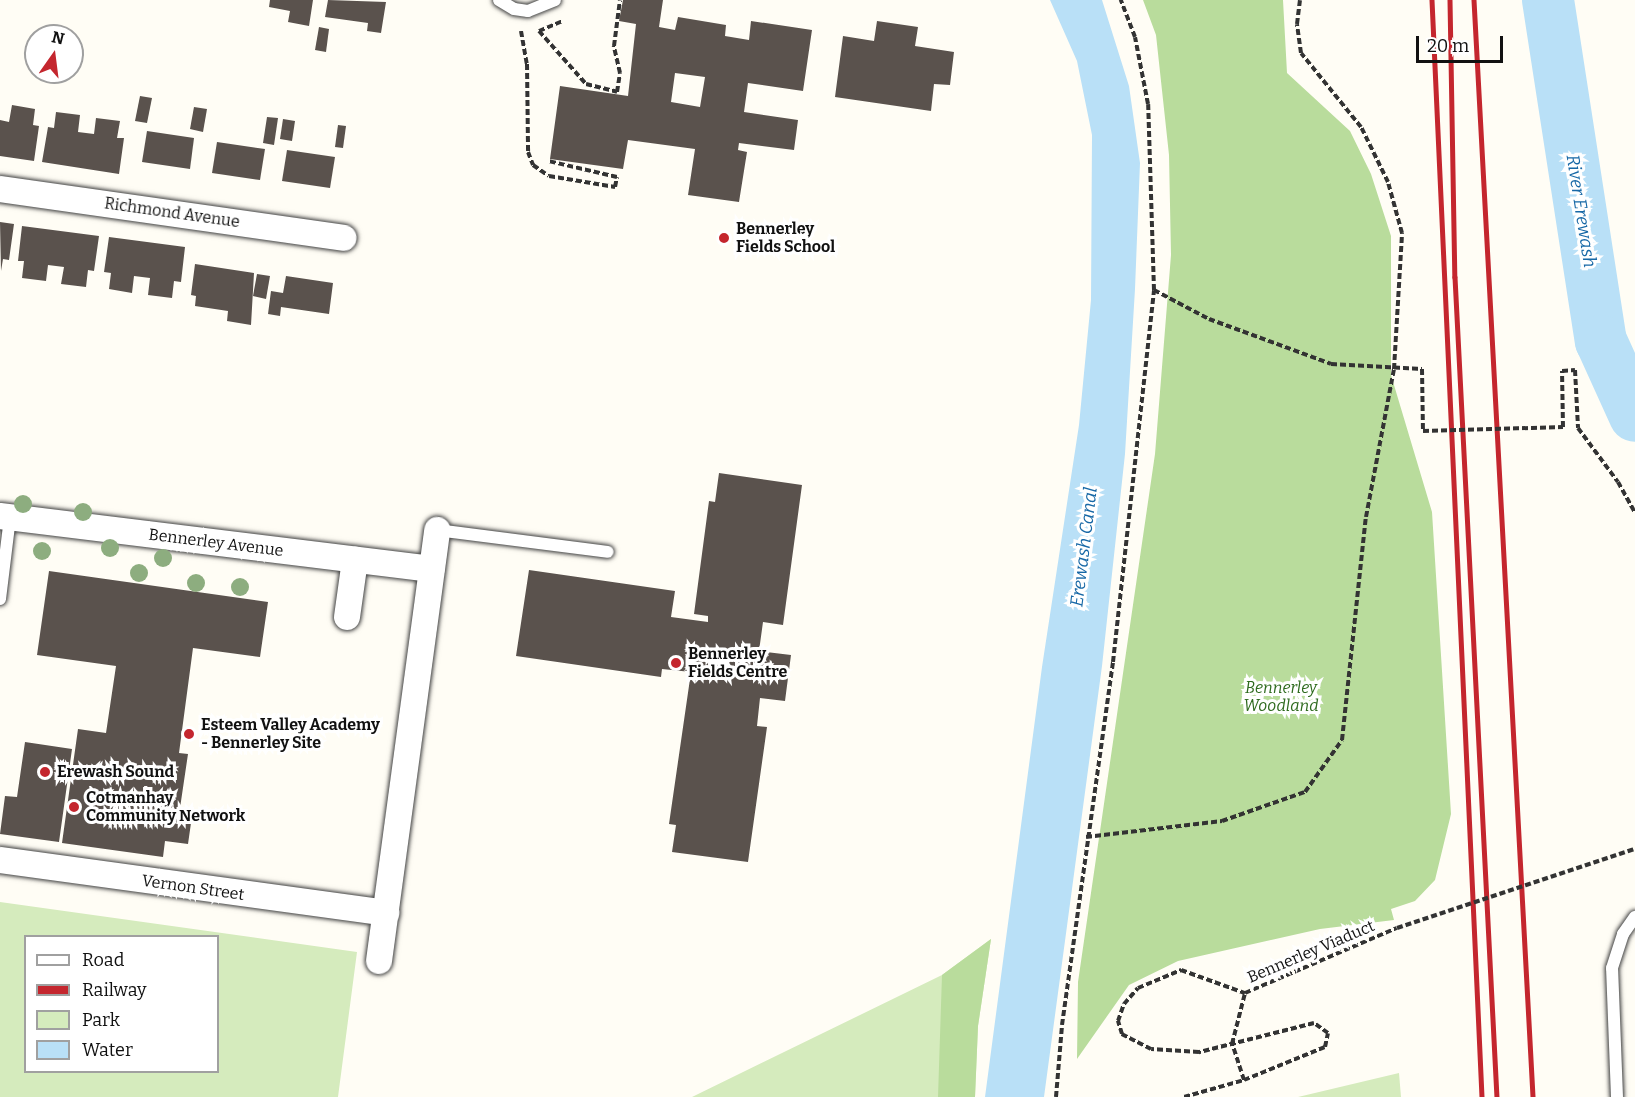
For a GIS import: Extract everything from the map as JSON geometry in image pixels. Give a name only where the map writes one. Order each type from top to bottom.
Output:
[{"type":"street","name":"Richmond Avenue","points":[[0,189],[344,238]]},
{"type":"street","name":"Bennerley Avenue","points":[[5,517],[432,570]]},
{"type":"street","points":[[379,962],[437,530]]},
{"type":"street","points":[[347,617],[355,560]]},
{"type":"street","name":"Vernon Street","points":[[0,860],[386,913]]},
{"type":"lane","points":[[499,0],[514,9],[528,11],[555,0]]},
{"type":"lane","points":[[0,599],[5,517]]},
{"type":"lane","points":[[437,530],[608,552]]},
{"type":"lane","points":[[1617,1097],[1612,968],[1623,934],[1635,917]]},
{"type":"path","points":[[539,31],[586,84],[617,92],[620,73],[614,46],[620,0]]},
{"type":"path","points":[[1056,1097],[1086,837],[1114,651],[1154,290],[1148,104],[1135,37],[1121,0]]},
{"type":"path","points":[[1086,837],[1222,821],[1305,792],[1342,740],[1366,517],[1394,369],[1402,233],[1388,182],[1361,127],[1301,53],[1297,24],[1300,0]]},
{"type":"path","points":[[521,31],[527,64],[528,152],[533,165],[549,176],[615,187],[617,177],[548,161]]},
{"type":"path","points":[[1154,290],[1209,319],[1331,364],[1422,369],[1423,430],[1563,427],[1562,371],[1575,370],[1578,428],[1618,482],[1635,513]]},
{"type":"path","name":"Bennerley Viaduct","points":[[1184,1097],[1244,1080],[1325,1047],[1328,1033],[1314,1023],[1199,1052],[1151,1049],[1122,1034],[1118,1022],[1124,1004],[1138,988],[1181,970],[1245,993],[1397,928],[1635,849]]},
{"type":"path","points":[[1244,1080],[1232,1044],[1245,993]]},
{"type":"green space","name":"Bennerley Woodland","points":[[1143,0],[1283,0],[1287,73],[1350,131],[1371,174],[1391,236],[1391,375],[1432,512],[1451,814],[1435,880],[1415,901],[1391,909],[1394,920],[1320,929],[1178,961],[1129,985],[1077,1059],[1078,982],[1155,454],[1171,255],[1169,155],[1156,35]]},
{"type":"green space","points":[[0,902],[357,952],[338,1097],[0,1097]]},
{"type":"green space","points":[[991,939],[978,1026],[975,1097],[692,1097],[942,975]]},
{"type":"green space","points":[[991,939],[978,1026],[975,1097],[938,1097],[942,975]]},
{"type":"green space","points":[[1399,1073],[1401,1097],[1298,1097]]},
{"type":"water","name":"Erewash Canal","points":[[1050,0],[1102,0],[1129,86],[1140,163],[1135,289],[1125,454],[1102,666],[1044,1097],[985,1097],[1042,667],[1079,425],[1091,300],[1092,135],[1077,61]]},
{"type":"building","points":[[270,0],[313,0],[309,26],[288,22],[290,11],[269,7]]},
{"type":"building","points":[[328,0],[386,2],[381,33],[367,31],[368,23],[325,17]]},
{"type":"building","points":[[623,0],[663,0],[659,27],[675,30],[678,17],[726,25],[725,36],[749,40],[751,21],[812,30],[803,91],[748,83],[744,112],[798,120],[794,150],[739,143],[738,150],[747,152],[739,202],[688,195],[695,149],[628,140],[623,169],[550,159],[560,86],[628,96],[636,24],[619,21]],"holes":[[[675,73],[705,77],[700,107],[671,102]]]},
{"type":"building","points":[[877,21],[918,27],[915,46],[954,52],[950,85],[934,84],[931,111],[835,97],[843,36],[874,41]]},
{"type":"building","points":[[319,27],[329,29],[326,52],[315,50]]},
{"type":"building","points":[[140,96],[152,98],[147,123],[135,121]]},
{"type":"building","points":[[12,105],[35,109],[33,125],[39,126],[34,161],[0,156],[0,120],[9,122]]},
{"type":"building","points":[[194,107],[207,109],[203,132],[190,129]]},
{"type":"building","points":[[56,112],[80,115],[78,132],[94,134],[96,118],[120,121],[117,138],[124,138],[119,174],[42,162],[48,127],[54,128]]},
{"type":"building","points":[[267,117],[278,118],[274,145],[263,143]]},
{"type":"building","points":[[283,119],[295,121],[292,141],[280,139]]},
{"type":"building","points":[[338,125],[346,126],[343,148],[335,147]]},
{"type":"building","points":[[147,131],[194,138],[190,169],[142,162]]},
{"type":"building","points":[[217,142],[265,149],[260,180],[212,173]]},
{"type":"building","points":[[287,150],[335,157],[330,188],[282,181]]},
{"type":"building","points":[[0,222],[14,224],[9,260],[3,259],[1,271]]},
{"type":"building","points":[[22,226],[99,236],[94,271],[88,270],[86,287],[61,284],[64,267],[48,265],[46,281],[22,278],[24,261],[18,261]]},
{"type":"building","points":[[109,237],[185,247],[181,282],[174,281],[172,298],[148,295],[150,278],[134,276],[132,293],[109,289],[111,273],[104,272]]},
{"type":"building","points":[[195,264],[254,273],[251,325],[227,321],[228,311],[195,306],[196,296],[191,295]]},
{"type":"building","points":[[257,274],[270,276],[266,299],[253,296]]},
{"type":"building","points":[[286,276],[333,283],[329,314],[281,307],[280,316],[268,314],[271,291],[283,293]]},
{"type":"building","name":"Bennerley Fields Centre","points":[[719,473],[802,485],[783,625],[763,622],[759,651],[791,655],[785,701],[760,698],[757,726],[767,727],[748,862],[672,852],[676,825],[669,824],[691,672],[662,669],[661,677],[516,656],[529,570],[675,591],[671,617],[708,622],[708,616],[694,614],[709,501],[715,502]]},
{"type":"building","points":[[49,571],[268,602],[260,657],[193,648],[179,753],[188,754],[180,808],[193,809],[188,844],[165,841],[163,857],[62,843],[78,729],[106,733],[116,666],[37,655]]},
{"type":"building","name":"Erewash Sound","points":[[25,742],[72,749],[59,842],[0,834],[5,796],[17,797]]},
{"type":"waterway","name":"River Erewash","points":[[1548,0],[1601,341],[1635,416]]},
{"type":"railway","points":[[1432,0],[1482,1097]]},
{"type":"railway","points":[[1450,0],[1455,277],[1497,1097]]},
{"type":"railway","points":[[1474,0],[1533,1097]]},
{"type":"place","name":"Bennerley Fields School","points":[[724,238]]},
{"type":"place","name":"Bennerley Fields Centre","points":[[676,663]]},
{"type":"place","name":"Esteem Valley Academy - Bennerley Site","points":[[189,734]]},
{"type":"place","name":"Erewash Sound","points":[[45,772]]},
{"type":"place","name":"Cotmanhay Community Network","points":[[74,807]]}]
